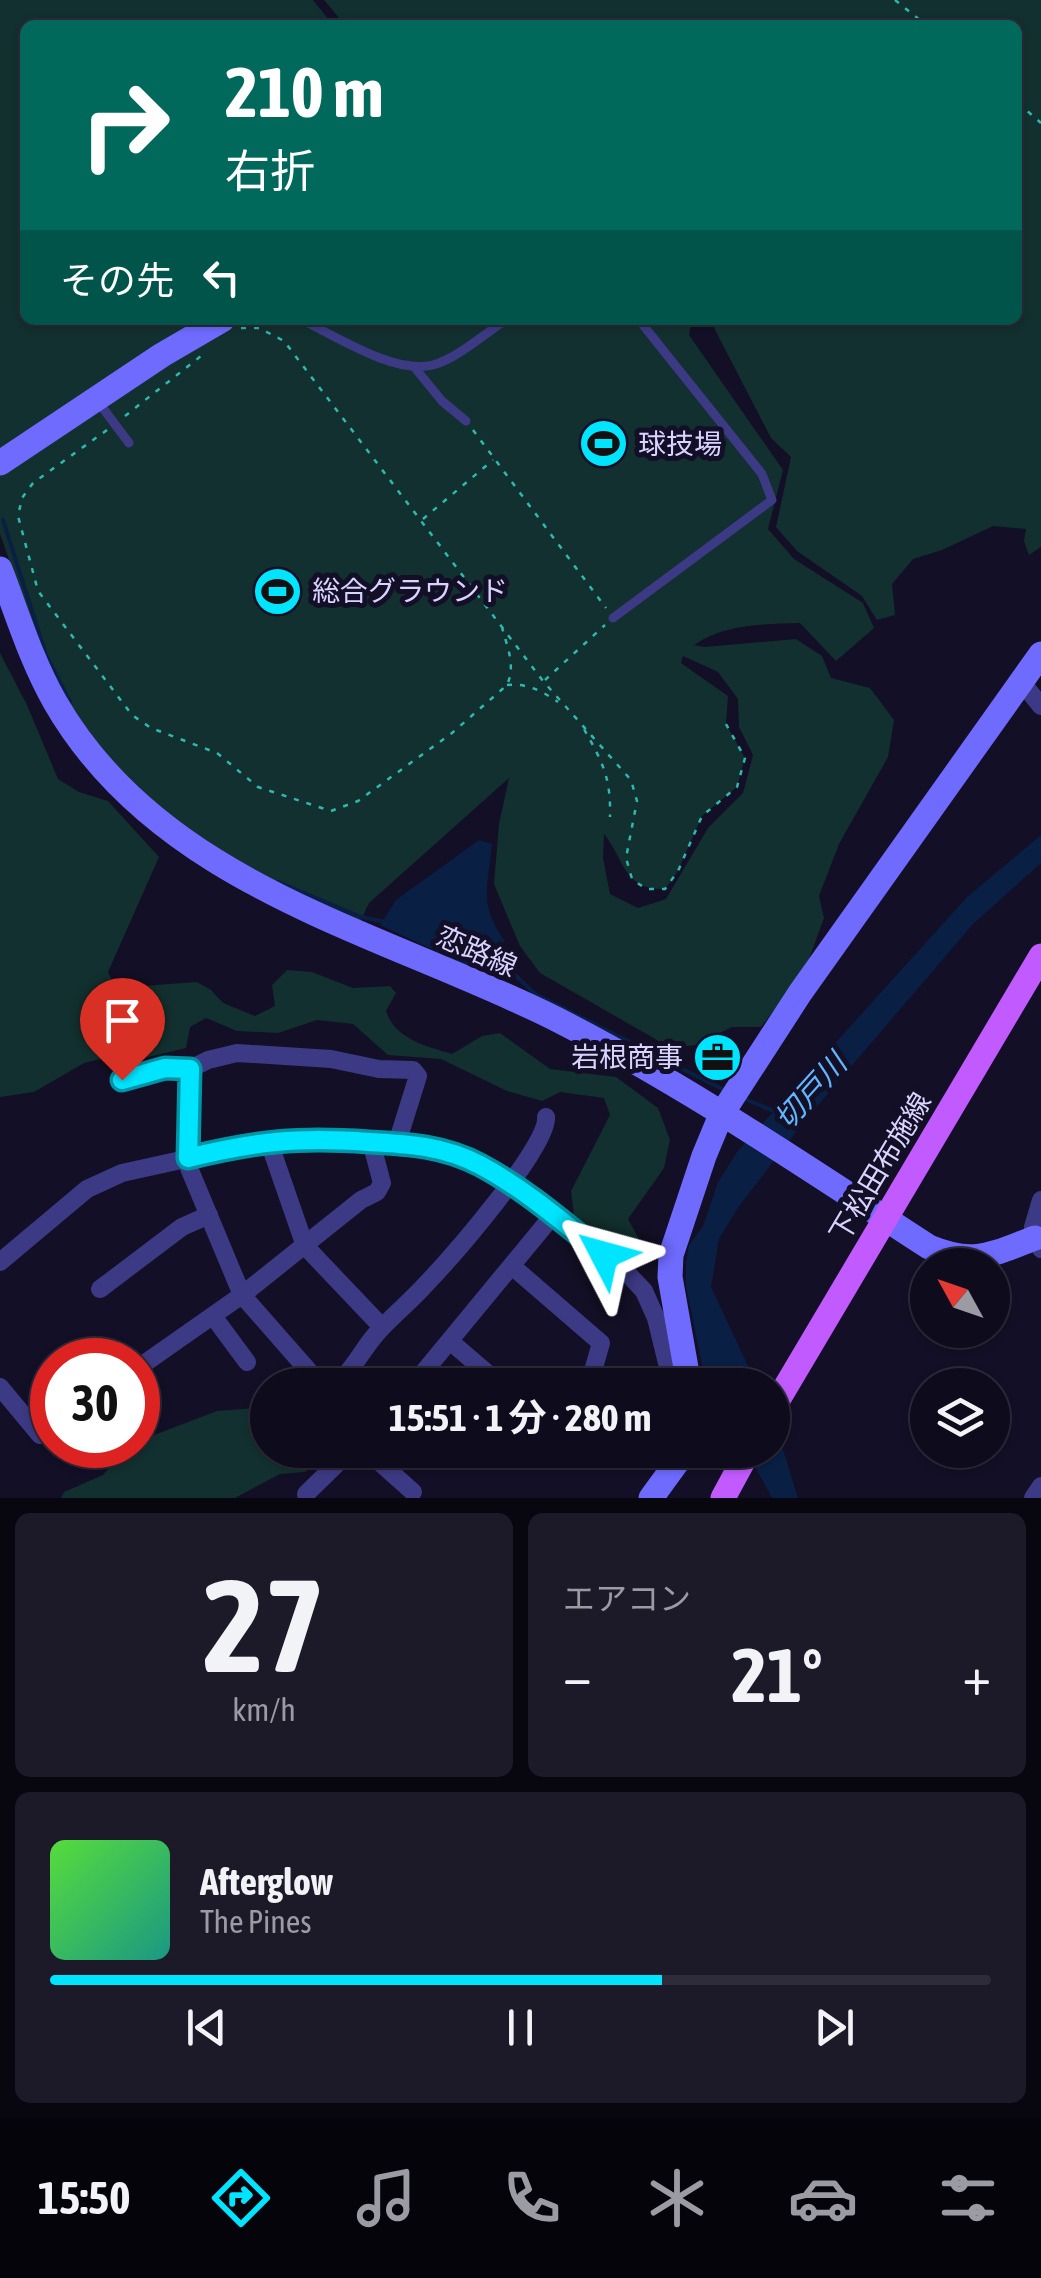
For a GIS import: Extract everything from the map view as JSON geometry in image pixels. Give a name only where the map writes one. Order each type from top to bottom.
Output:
[{"type":"main road","name":"下松田布施線","points":[[790,1380],[1041,956]]},
{"type":"main road","points":[[723,1498],[740,1468]]},
{"type":"street","points":[[0,464],[162,356],[226,327]]},
{"type":"street","name":"恋路線","points":[[0,569],[33,656],[55,702],[82,743],[113,780],[182,841],[266,890],[554,1018],[684,1090],[930,1246],[954,1257],[983,1257],[1038,1244]]},
{"type":"street","points":[[686,1368],[670,1276],[671,1255],[721,1115],[800,993],[1041,654]]},
{"type":"street","points":[[1020,680],[1041,706]]},
{"type":"street","points":[[122,1080],[165,1068],[190,1069],[237,1053],[331,1059],[380,1069],[413,1070],[418,1076],[397,1143]]},
{"type":"street","points":[[190,1069],[188,1158],[209,1215],[242,1295],[306,1368]]},
{"type":"street","points":[[350,1368],[382,1327],[426,1285],[509,1183],[547,1128],[546,1117]]},
{"type":"street","points":[[0,1262],[87,1190],[122,1173],[276,1140],[327,1138],[445,1150],[479,1164],[554,1214],[644,1291],[664,1343],[666,1368]]},
{"type":"street","points":[[276,1140],[271,1148],[305,1246],[382,1327]]},
{"type":"street","points":[[160,1353],[242,1295],[361,1200],[377,1192],[382,1183],[370,1142]]},
{"type":"street","points":[[1038,1244],[1033,1227],[1041,1200]]},
{"type":"street","points":[[429,1368],[554,1214]]},
{"type":"street","points":[[100,1289],[182,1227],[209,1215]]},
{"type":"street","points":[[512,1268],[601,1343],[594,1368]]},
{"type":"street","points":[[213,1316],[246,1362]]},
{"type":"street","points":[[450,1342],[481,1368]]},
{"type":"street","points":[[0,1387],[30,1423]]},
{"type":"street","points":[[306,1494],[333,1468]]},
{"type":"street","points":[[386,1468],[412,1492]]},
{"type":"street","points":[[651,1498],[673,1468]]},
{"type":"street","points":[[1033,1498],[1041,1486]]},
{"type":"lane","points":[[312,325],[383,359],[415,368],[437,364],[498,325]]},
{"type":"lane","points":[[613,618],[772,500],[762,474],[643,325]]},
{"type":"lane","points":[[415,368],[442,402],[466,421]]},
{"type":"lane","points":[[97,401],[129,443]]},
{"type":"path","points":[[895,0],[920,20]]},
{"type":"path","points":[[1022,107],[1041,124]]},
{"type":"path","points":[[226,327],[259,328],[284,342],[544,681],[631,780],[637,801],[626,858],[632,879],[646,889],[665,889],[678,871],[702,816],[737,787],[745,758],[726,724]]},
{"type":"path","points":[[205,353],[33,482],[22,498],[18,516],[38,591],[132,715],[151,728],[217,753],[258,787],[330,811],[358,801],[452,733],[507,685],[512,662],[502,627]]},
{"type":"path","points":[[466,421],[613,618],[544,681]]},
{"type":"path","points":[[422,520],[495,458]]},
{"type":"path","points":[[507,685],[540,690],[564,706]]},
{"type":"path","points":[[580,724],[604,764],[611,786],[610,817]]},
{"type":"green space","points":[[0,0],[313,0],[329,20],[20,20],[20,325],[691,325],[689,335],[783,470],[768,529],[794,559],[863,603],[874,628],[836,661],[800,623],[731,629],[694,645],[796,639],[822,656],[831,678],[870,688],[894,720],[888,757],[839,844],[819,896],[824,918],[805,970],[761,1027],[732,1027],[695,1045],[671,1048],[540,973],[520,946],[494,884],[499,824],[509,778],[369,903],[361,920],[249,870],[201,843],[126,778],[92,739],[63,696],[42,653],[0,534]],"holes":[[[683,656],[718,672],[738,699],[739,727],[753,755],[743,793],[708,828],[666,899],[638,908],[610,894],[603,858],[604,834],[633,879],[651,888],[665,889],[678,871],[702,816],[737,787],[745,758],[726,724],[728,696],[681,663]]]},
{"type":"green space","points":[[324,0],[1041,0],[1041,547],[1029,555],[1024,541],[1026,529],[993,526],[913,559],[892,584],[895,615],[877,620],[862,596],[797,551],[776,527],[791,457],[771,438],[713,325],[1022,325],[1022,20],[341,20]]},
{"type":"green space","points":[[0,653],[58,779],[79,792],[108,801],[159,857],[108,972],[116,988],[197,982],[223,1003],[255,1016],[275,1006],[272,985],[287,970],[312,972],[353,988],[390,986],[396,993],[386,1011],[390,1021],[404,1035],[432,1048],[452,1054],[482,1036],[500,1033],[550,1069],[616,1077],[658,1108],[670,1140],[664,1168],[628,1219],[639,1239],[629,1255],[574,1215],[571,1191],[610,1115],[604,1098],[560,1092],[542,1101],[507,1091],[441,1059],[388,1055],[353,1024],[317,1020],[278,1033],[237,1031],[206,1018],[190,1027],[186,1048],[140,1059],[130,1052],[84,1063],[34,1092],[0,1097]]},
{"type":"green space","points":[[250,1408],[250,1468],[311,1468],[280,1474],[235,1498],[61,1498],[64,1492],[103,1475],[109,1468],[160,1468],[160,1433],[217,1411]]},
{"type":"water","name":"切戸川","points":[[1041,835],[1041,863],[973,924],[802,1124],[737,1209],[719,1239],[711,1287],[749,1368],[703,1368],[686,1286],[686,1261],[689,1245],[703,1226],[718,1182],[737,1152],[967,897]]},
{"type":"water","points":[[479,840],[492,844],[488,905],[505,941],[475,969],[380,925],[396,900]]},
{"type":"water","points":[[756,1468],[789,1468],[798,1498],[772,1498]]},
{"type":"waterway","points":[[3,520],[46,655],[70,702]]},
{"type":"waterway","points":[[278,882],[361,917],[386,922]]},
{"type":"waterway","points":[[489,950],[535,994],[724,1090]]},
{"type":"waterway","name":"切戸川","points":[[742,1098],[779,1113]]},
{"type":"place","name":"球技場","points":[[603,444]]},
{"type":"place","name":"総合グラウンド","points":[[277,591]]},
{"type":"place","name":"岩根商事","points":[[718,1057]]},
{"type":"route","points":[[122,1080],[165,1068],[190,1069],[188,1158],[276,1140],[327,1138],[422,1144],[479,1164],[533,1198],[604,1255]]}]
